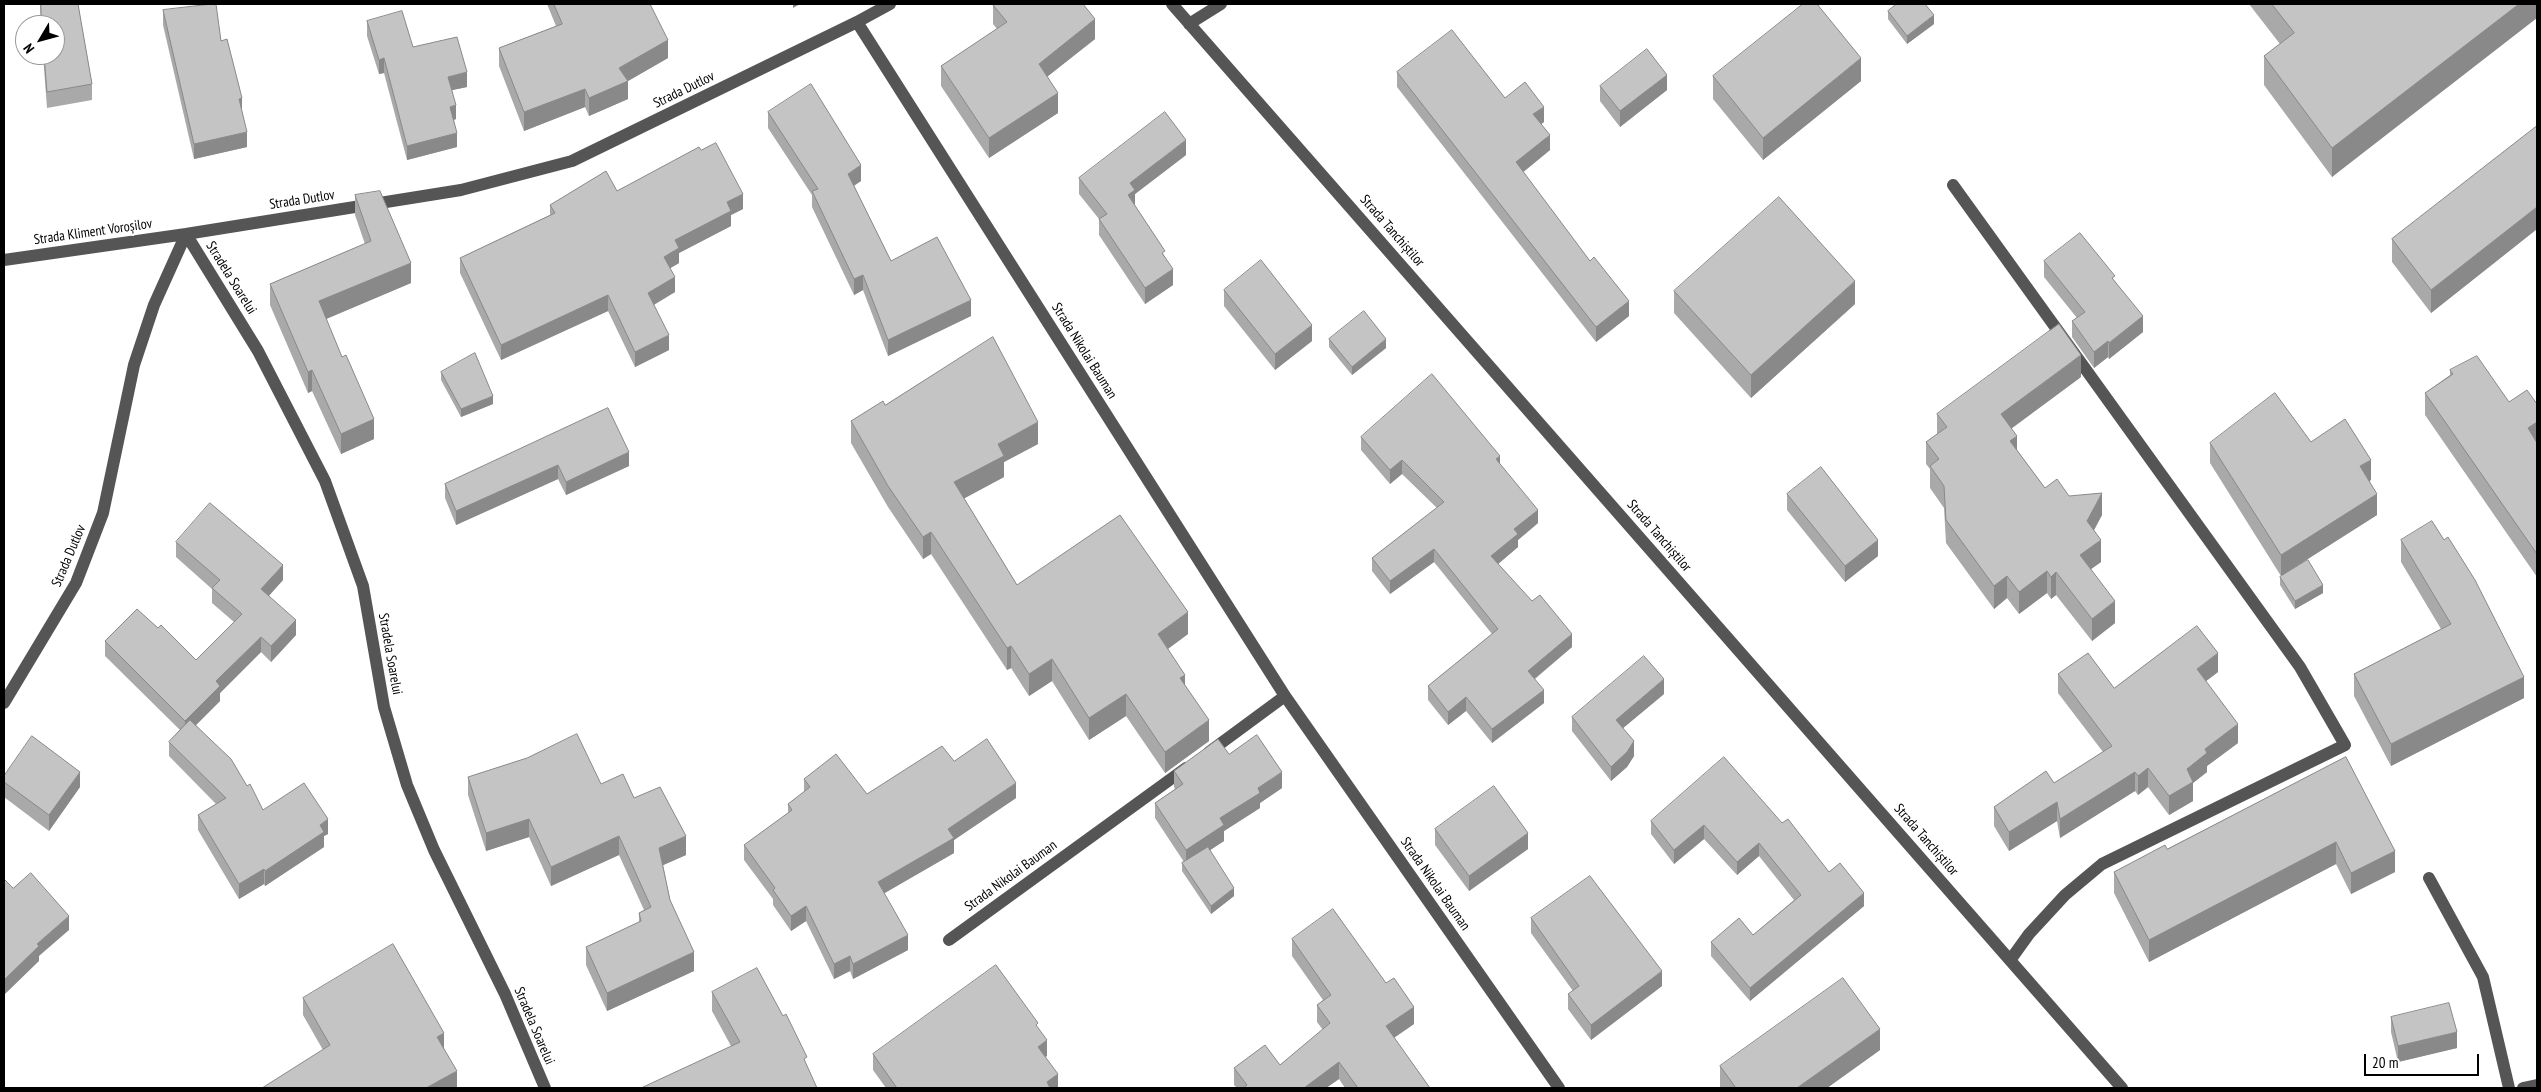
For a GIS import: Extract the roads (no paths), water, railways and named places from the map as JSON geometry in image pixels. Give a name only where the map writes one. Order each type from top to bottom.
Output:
[{"type":"street","name":"Strada Dutlov","points":[[4,704],[76,584],[103,513],[134,365],[154,305],[186,234],[461,190],[572,161],[857,22],[890,4]]},
{"type":"street","name":"Strada Tanchiștilor","points":[[1172,4],[2122,1088]]},
{"type":"street","points":[[1189,24],[1221,4]]},
{"type":"street","name":"Strada Nikolai Bauman","points":[[857,22],[1286,696],[1560,1088]]},
{"type":"street","points":[[1953,185],[2300,667],[2345,745],[2102,864],[2064,895],[2010,959]]},
{"type":"street","name":"Strada Kliment Voroșilov","points":[[4,260],[186,234]]},
{"type":"street","name":"Stradela Soarelui","points":[[186,234],[258,351],[325,481],[363,586],[384,707],[407,785],[434,850],[505,994],[545,1088]]},
{"type":"street","name":"Strada Nikolai Bauman","points":[[949,940],[1286,696]]},
{"type":"street","points":[[2429,878],[2483,977],[2509,1088]]},
{"type":"street","points":[[2523,1088],[2537,1085]]}]
